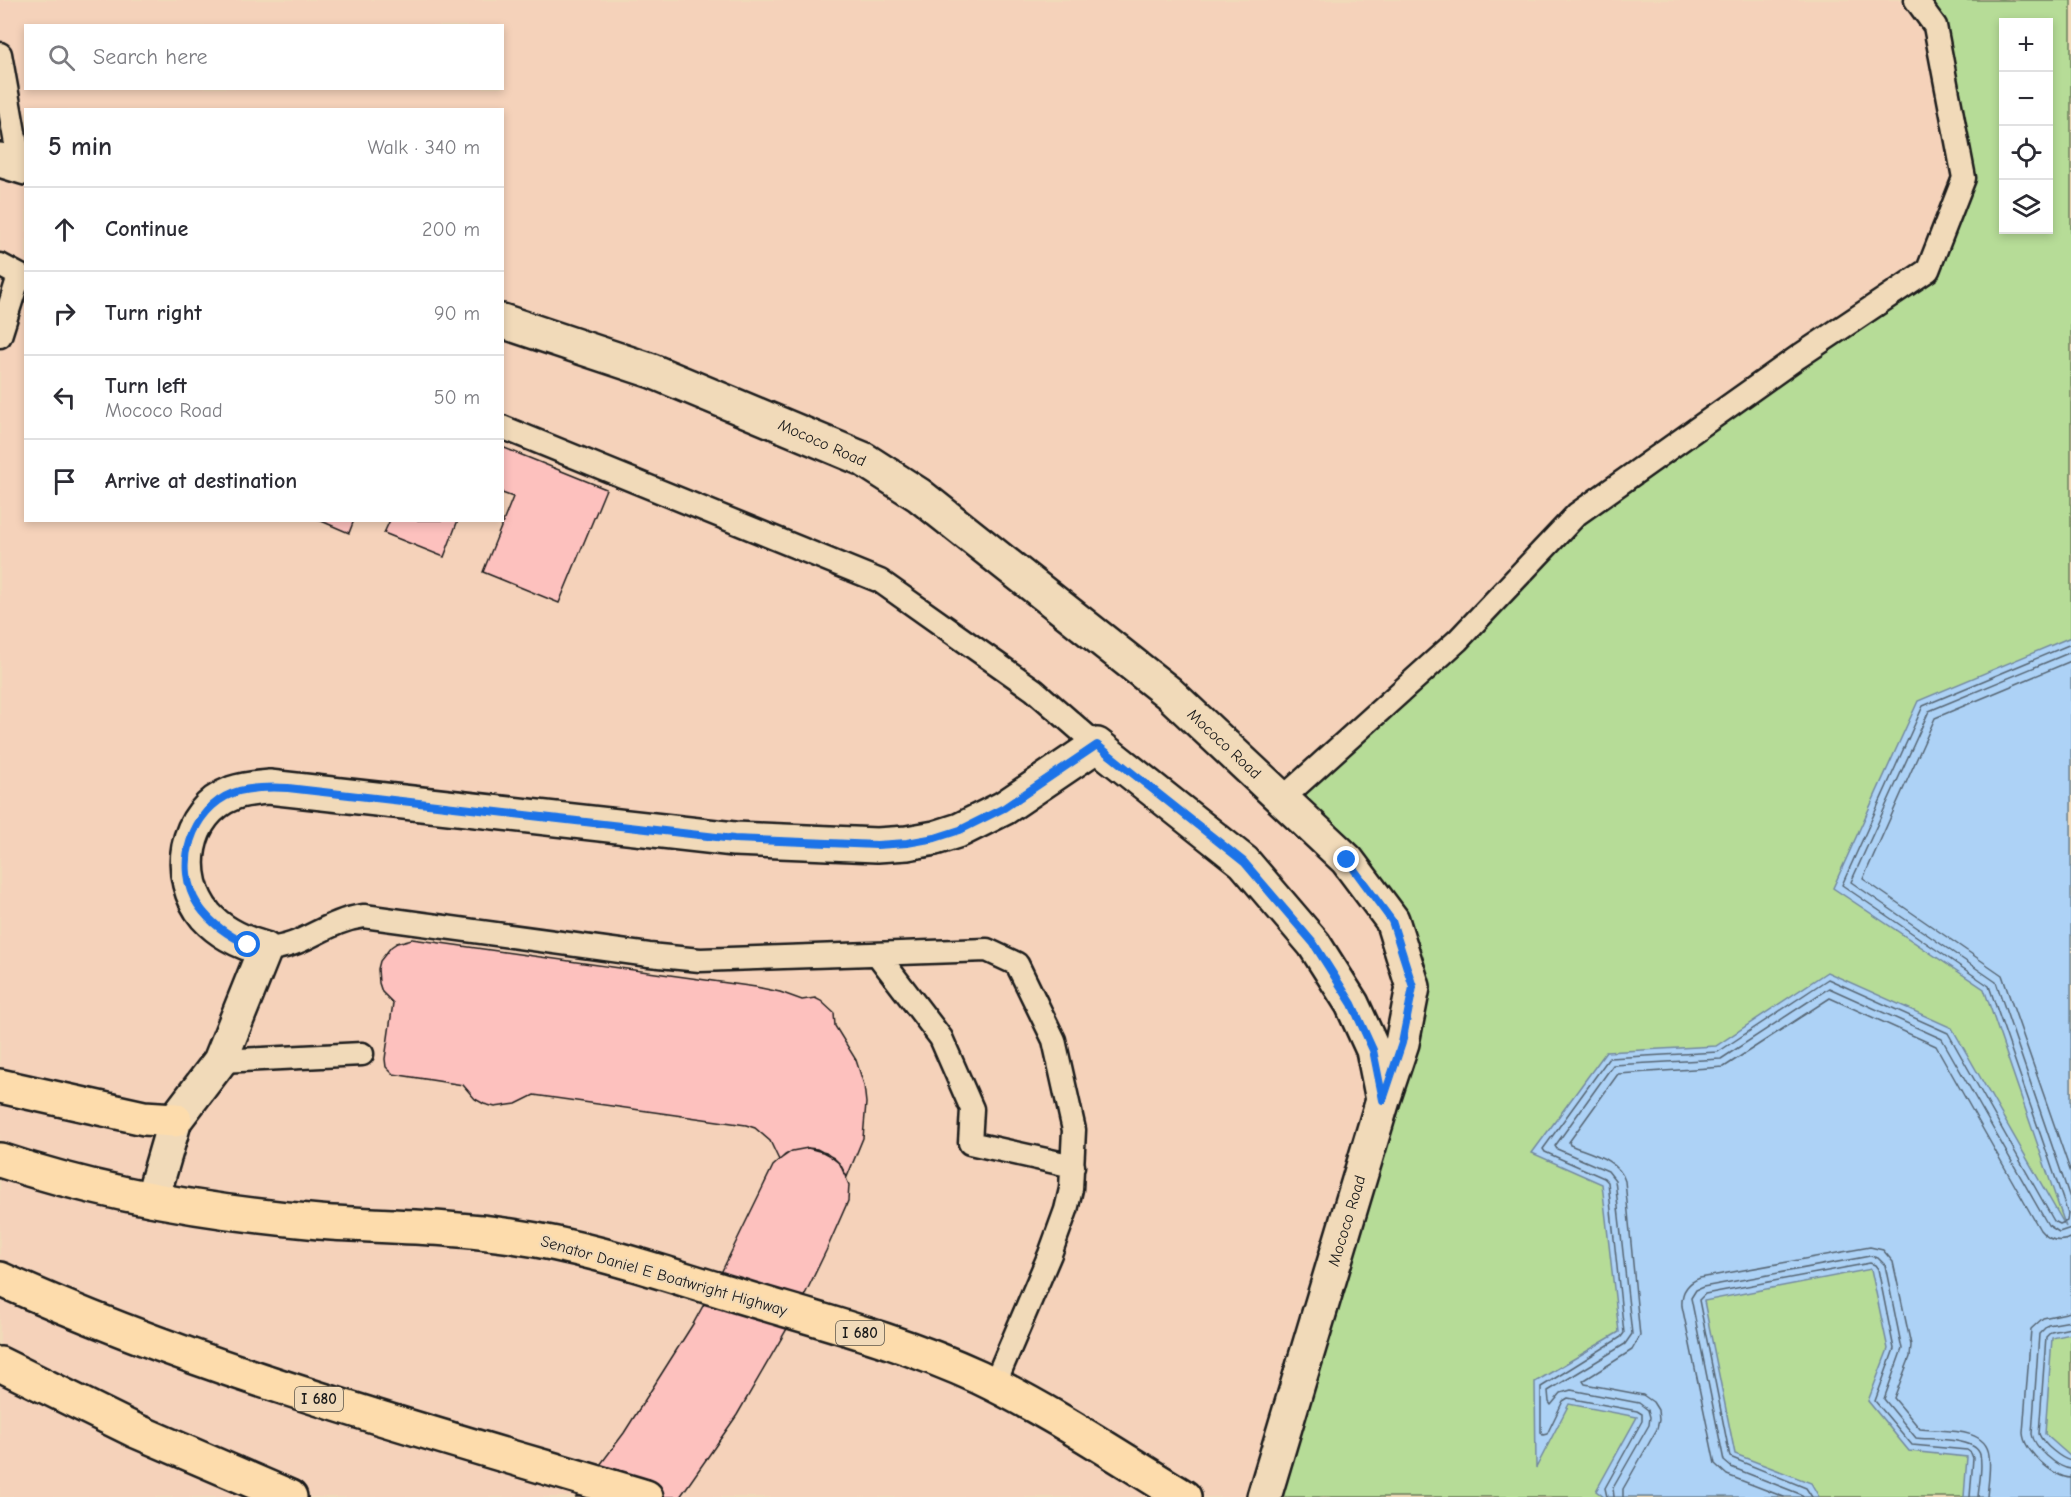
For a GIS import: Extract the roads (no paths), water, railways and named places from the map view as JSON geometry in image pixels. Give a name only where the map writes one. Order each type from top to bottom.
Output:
[{"type":"highway","points":[[0,1086],[144,1118],[175,1120]]},
{"type":"highway","name":"Senator Daniel E Boatwright Highway","points":[[0,1160],[81,1184],[152,1199],[317,1222],[468,1230],[548,1241],[613,1258],[871,1336],[944,1362],[994,1385],[1093,1441],[1184,1497]]},
{"type":"highway","name":"I 680","points":[[0,1279],[119,1329],[325,1402],[646,1497]]},
{"type":"highway","points":[[0,1364],[154,1439],[290,1497]]},
{"type":"street","name":"Mococo Road","points":[[504,322],[652,371],[863,459],[919,495],[1169,693],[1347,860],[1392,921],[1413,987],[1402,1043],[1264,1497]]},
{"type":"street","points":[[152,1199],[175,1120],[220,1061],[265,950],[233,937],[207,917],[189,886],[187,868],[188,851],[193,832],[202,816],[215,802],[233,793],[251,789],[288,788],[734,839],[877,845],[916,842],[960,830],[1004,808],[1097,745],[1244,862],[1314,944],[1352,1004],[1373,1050],[1383,1100]]},
{"type":"lane","points":[[1282,799],[1458,640],[1577,514],[1798,357],[1928,270],[1964,178],[1935,26],[1916,0]]},
{"type":"lane","points":[[0,54],[15,165]]},
{"type":"lane","points":[[0,336],[15,273]]},
{"type":"lane","points":[[504,428],[880,581],[1034,690],[1097,745]]},
{"type":"lane","points":[[265,950],[290,946],[333,923],[364,916],[692,959],[728,960],[987,950],[1017,964],[1054,1040],[1074,1130],[1073,1166],[1066,1210],[1050,1254],[994,1385]]},
{"type":"lane","points":[[877,954],[941,1038],[972,1109],[970,1143],[1073,1166]]},
{"type":"lane","points":[[220,1061],[362,1054]]},
{"type":"water","points":[[2071,637],[2071,1334],[2052,1338],[2045,1434],[2071,1457],[2071,1497],[1964,1497],[1967,1457],[1909,1451],[1868,1401],[1888,1349],[1871,1269],[1704,1301],[1735,1454],[1811,1483],[1819,1497],[1604,1497],[1596,1491],[1637,1417],[1569,1404],[1536,1468],[1535,1382],[1619,1332],[1602,1184],[1532,1153],[1606,1052],[1716,1046],[1827,972],[1952,1028],[2066,1227],[1984,989],[1833,888],[1918,701]]}]
